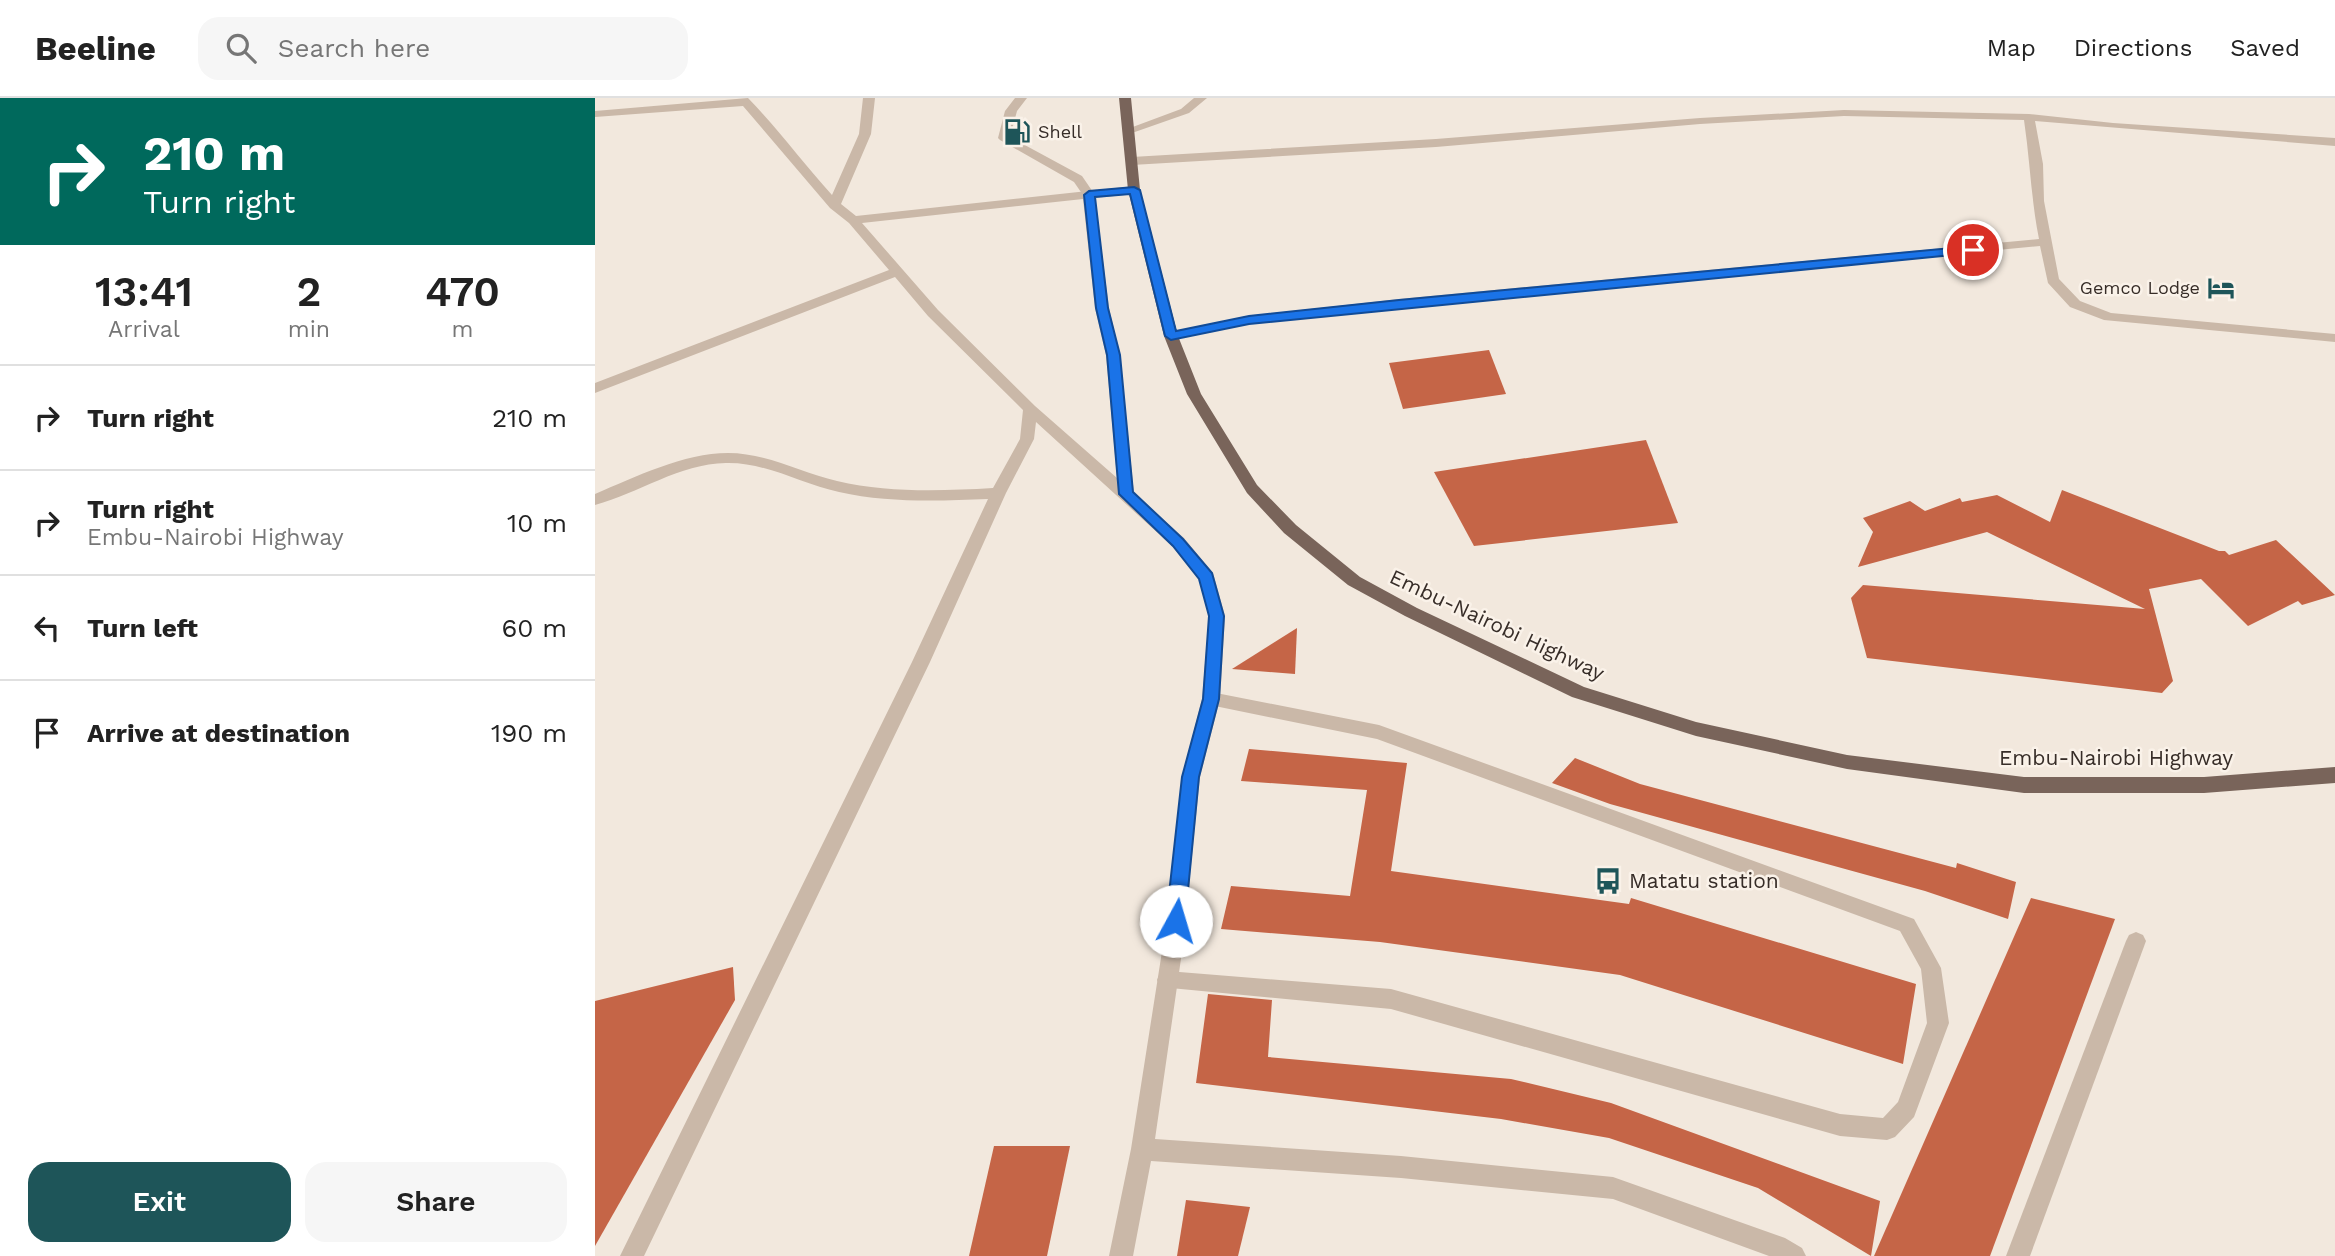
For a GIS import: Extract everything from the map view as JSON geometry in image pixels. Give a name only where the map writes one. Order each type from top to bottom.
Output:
[{"type":"main road","name":"Embu-Nairobi Highway","points":[[1125,98],[1134,190],[1171,336],[1194,394],[1252,489],[1290,529],[1354,581],[1411,612],[1578,692],[1696,729],[1847,762],[2024,785],[2204,785],[2335,775]]},
{"type":"street","points":[[834,205],[865,134],[869,98]]},
{"type":"street","points":[[1021,98],[1011,111],[1004,138],[1078,179],[1089,195],[1102,308],[1113,355],[1126,494]]},
{"type":"street","points":[[1128,131],[1185,111],[1201,98]]},
{"type":"street","points":[[595,114],[744,100],[770,127],[794,160],[834,205],[853,220],[933,313],[1030,409],[1178,542],[1206,577],[1217,616],[1211,699],[1191,777],[1167,980],[1142,1149],[1121,1256]]},
{"type":"street","points":[[1132,161],[1449,142],[1700,121],[1844,113],[2029,117],[2113,126],[2335,142]]},
{"type":"street","points":[[2029,117],[2037,164],[2038,201],[2053,281],[2074,304],[2109,317],[2335,338]]},
{"type":"street","points":[[853,220],[1134,190]]},
{"type":"street","points":[[1171,336],[1249,320],[1386,305],[2044,242]]},
{"type":"street","points":[[595,388],[897,271]]},
{"type":"street","points":[[632,1256],[921,662],[998,493],[1027,439],[1030,409]]},
{"type":"street","points":[[595,500],[680,469],[724,457],[762,461],[816,481],[869,492],[934,495],[998,493]]},
{"type":"street","points":[[1167,980],[1391,999],[1840,1125],[1887,1129],[1906,1110],[1937,1023],[1931,968],[1907,925],[1379,732],[1211,699]]},
{"type":"street","points":[[2018,1256],[2136,941]]},
{"type":"street","points":[[1142,1149],[1401,1167],[1613,1188],[1785,1250],[1794,1256]]},
{"type":"building","points":[[1489,350],[1506,394],[1403,409],[1389,363]]},
{"type":"building","points":[[1646,440],[1678,523],[1474,546],[1434,472]]},
{"type":"building","points":[[2062,490],[2219,551],[2225,551],[2229,555],[2276,540],[2335,595],[2302,605],[2298,601],[2248,626],[2201,579],[2149,589],[2173,681],[2162,693],[1867,658],[1851,598],[1863,585],[2145,609],[1987,532],[1858,567],[1873,532],[1863,518],[1910,501],[1925,511],[1960,498],[1962,502],[1997,495],[2050,522]]},
{"type":"building","points":[[1297,628],[1295,674],[1232,669]]},
{"type":"building","points":[[1249,749],[1407,763],[1391,871],[1629,904],[1631,898],[1916,984],[1903,1064],[1620,975],[1380,942],[1221,929],[1231,886],[1350,896],[1367,790],[1241,781]]},
{"type":"building","points":[[1575,758],[1640,784],[1956,868],[1957,863],[2016,882],[2008,919],[1925,891],[1610,804],[1552,783]]},
{"type":"building","points":[[2031,898],[2115,919],[1990,1256],[1874,1256]]},
{"type":"building","points":[[733,967],[735,1000],[595,1246],[595,1001]]},
{"type":"building","points":[[1208,994],[1272,1000],[1268,1057],[1511,1079],[1611,1103],[1880,1201],[1871,1256],[1758,1188],[1609,1138],[1501,1119],[1196,1083]]},
{"type":"building","points":[[994,1146],[1070,1146],[1047,1256],[969,1256]]},
{"type":"building","points":[[1186,1200],[1250,1207],[1238,1256],[1177,1256]]},
{"type":"place","name":"Shell","points":[[1017,132]]},
{"type":"place","name":"Gemco Lodge","points":[[2221,288]]},
{"type":"place","name":"Matatu station","points":[[1608,881]]},
{"type":"route","points":[[1176,921],[1191,777],[1211,699],[1217,616],[1206,577],[1178,542],[1126,494],[1113,355],[1102,308],[1089,195],[1134,190],[1171,336],[1249,320],[1399,303],[1973,250]]}]
